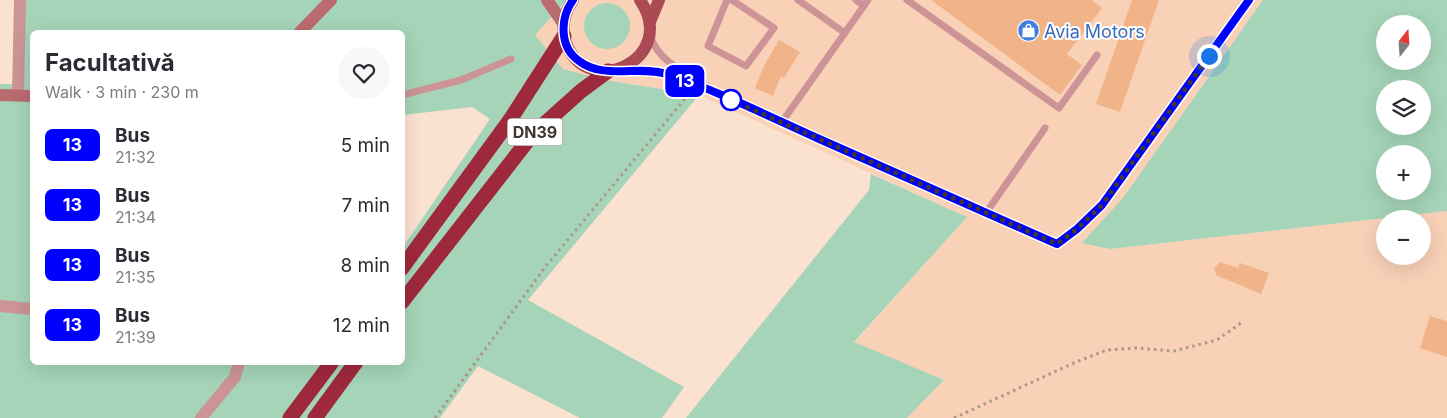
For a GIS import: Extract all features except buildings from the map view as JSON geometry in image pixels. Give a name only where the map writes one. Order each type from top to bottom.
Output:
[{"type":"highway","name":"DN39","points":[[405,264],[510,120],[563,30]]},
{"type":"highway","name":"DN39","points":[[405,298],[533,134],[581,90],[614,70]]},
{"type":"highway","points":[[290,418],[330,365]]},
{"type":"highway","points":[[315,418],[354,365]]},
{"type":"main road","points":[[302,30],[331,0]]},
{"type":"main road","points":[[547,0],[563,30],[569,50],[577,60],[592,69],[614,70]]},
{"type":"main road","name":"DN39","points":[[563,30],[568,7],[573,0]]},
{"type":"main road","points":[[640,0],[650,28]]},
{"type":"main road","name":"DN39","points":[[614,70],[632,63],[641,54],[659,0]]},
{"type":"main road","points":[[0,95],[30,96]]},
{"type":"street","points":[[18,95],[20,0]]},
{"type":"street","points":[[0,306],[30,309]]},
{"type":"street","points":[[201,418],[235,377],[238,365]]},
{"type":"lane","points":[[727,0],[708,46],[746,66],[774,28],[732,0]]},
{"type":"lane","points":[[798,0],[845,33]]},
{"type":"lane","points":[[782,122],[866,3],[856,0]]},
{"type":"lane","points":[[907,0],[1058,108],[1097,55]]},
{"type":"lane","points":[[614,70],[647,70],[696,85],[1057,244],[1077,229],[1102,205],[1249,0]]},
{"type":"lane","points":[[650,28],[654,47],[665,58],[724,96]]},
{"type":"lane","points":[[405,94],[461,80],[511,59]]},
{"type":"lane","points":[[986,213],[1045,128]]},
{"type":"path","points":[[436,418],[546,266],[696,85]]},
{"type":"path","points":[[954,418],[1106,350],[1136,348],[1174,351],[1217,340],[1244,321]]},
{"type":"shaded area","points":[[567,0],[1263,0],[1123,198],[1083,243],[1110,249],[1376,219],[1376,265],[1431,265],[1431,213],[1447,211],[1447,418],[907,418],[944,380],[854,343],[967,217],[699,95],[605,80],[563,69],[535,35]]},
{"type":"green space","points":[[15,0],[567,0],[535,35],[563,69],[605,80],[699,95],[528,300],[684,387],[662,418],[580,418],[478,366],[440,418],[0,418],[0,84],[18,84]]},
{"type":"green space","points":[[1263,0],[1447,0],[1447,211],[1431,213],[1431,210],[1376,210],[1376,219],[1110,249],[1082,243],[1123,198]]},
{"type":"green space","points":[[602,3],[612,3],[626,13],[630,26],[626,39],[620,45],[612,49],[602,49],[588,39],[584,31],[584,21],[594,7]]},
{"type":"green space","points":[[871,174],[967,217],[854,342],[944,380],[907,418],[686,418],[869,190]]},
{"type":"bus line","name":"13","points":[[573,0],[568,7],[563,23],[564,36],[569,50],[577,60],[592,69],[608,71],[647,70],[665,74],[724,96],[1057,244],[1077,229],[1102,205],[1249,0]]},
{"type":"place","name":"Avia Motors","points":[[1028,31]]},
{"type":"route","points":[[731,100],[1057,244],[1077,229],[1102,205],[1209,56]]}]
